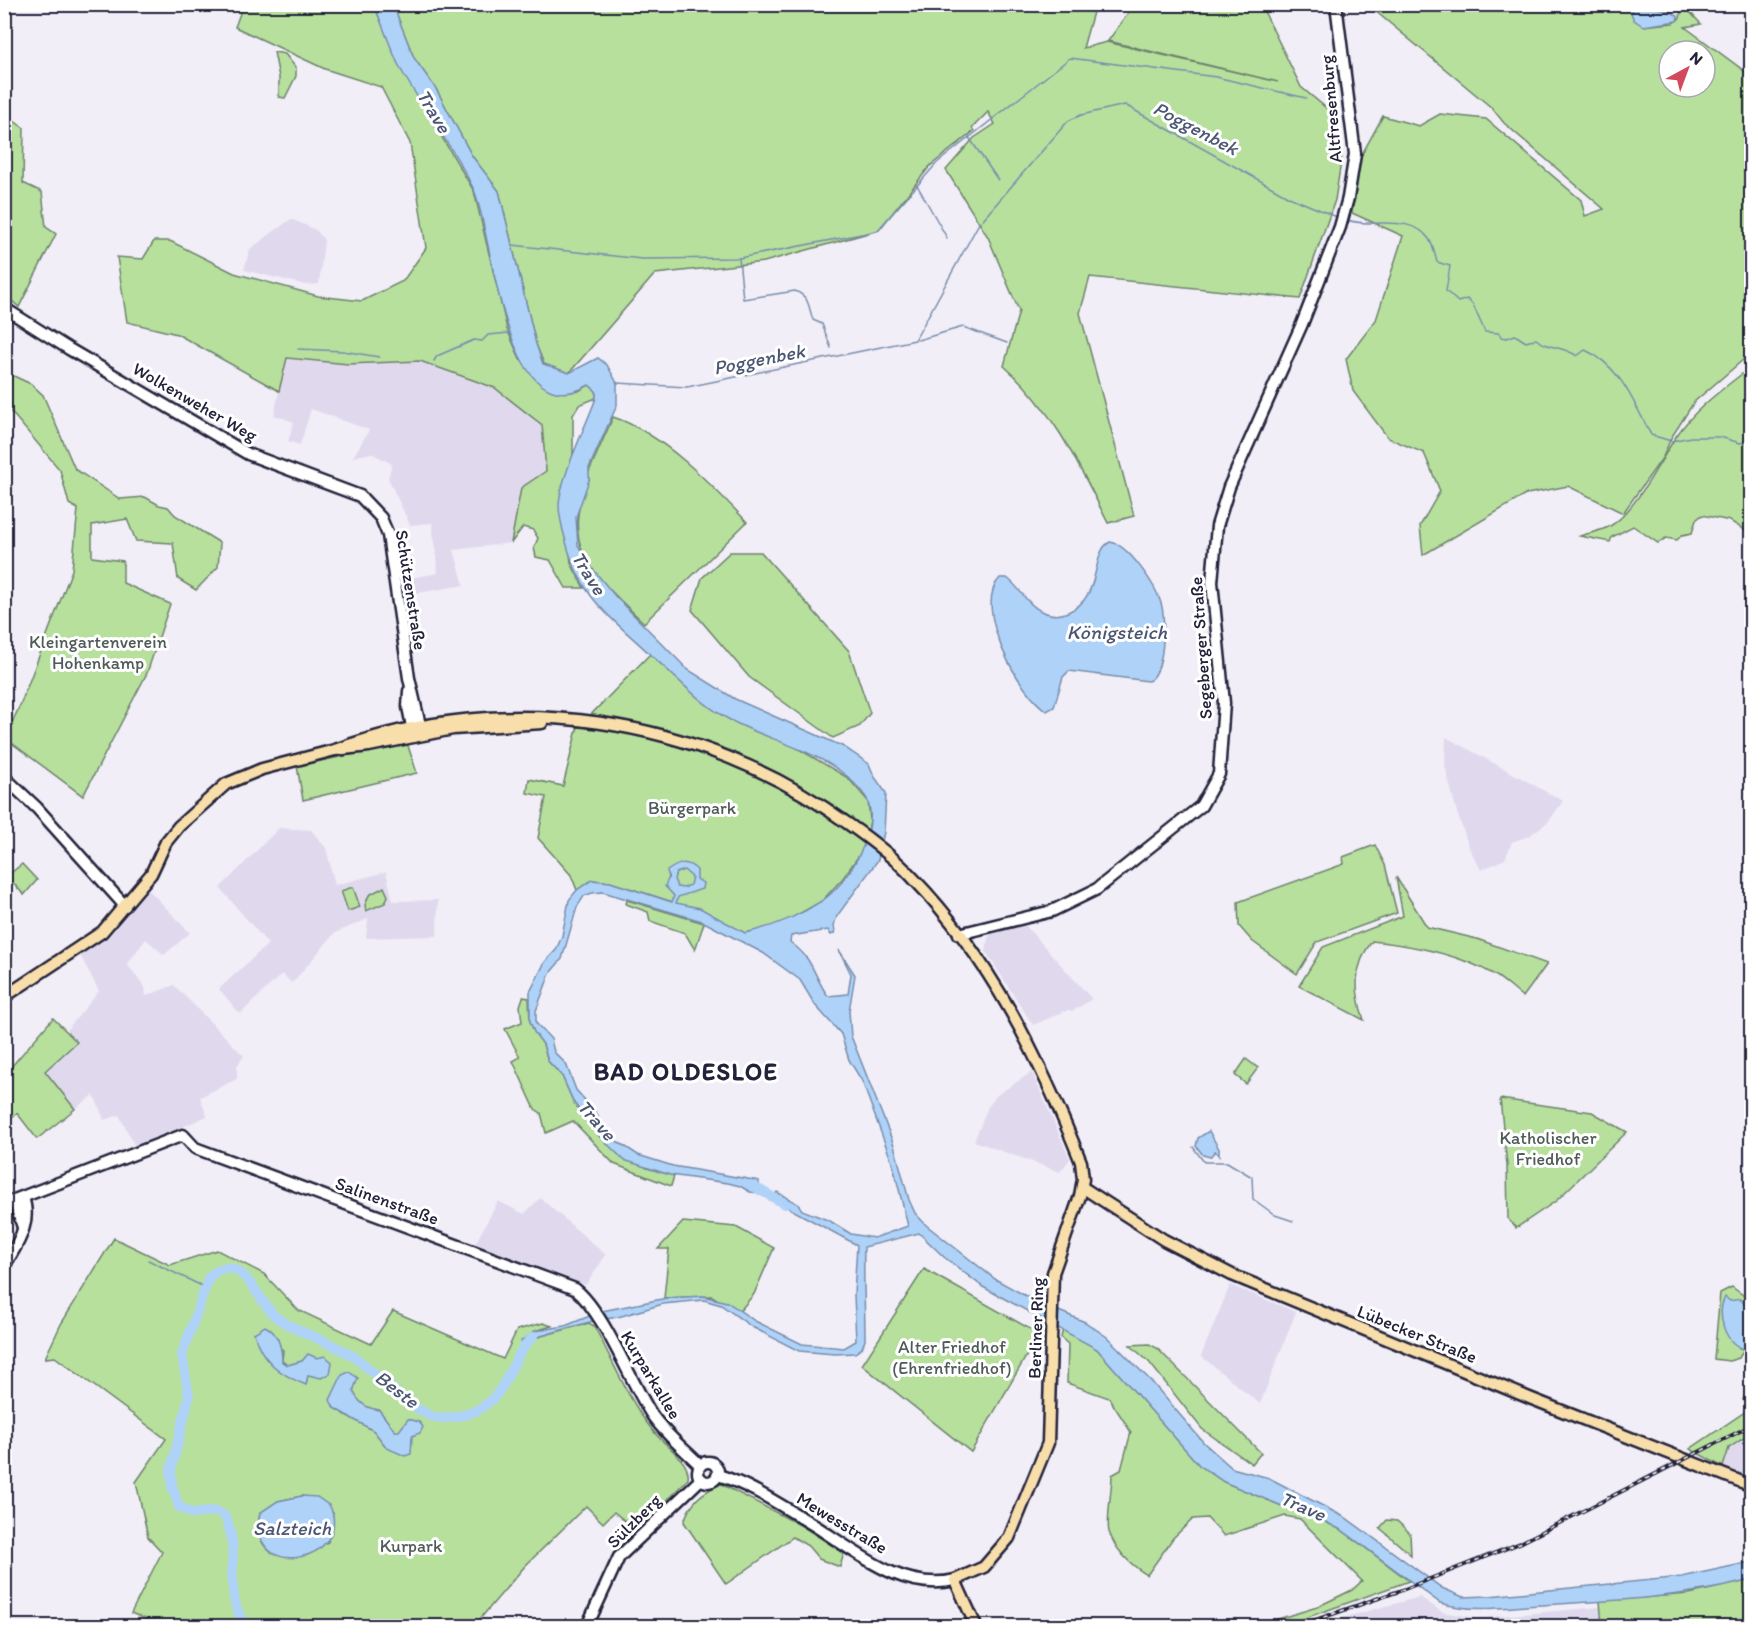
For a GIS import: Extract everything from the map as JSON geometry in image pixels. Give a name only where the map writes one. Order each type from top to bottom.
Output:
[{"type":"main road","name":"Berliner Ring","points":[[4,997],[102,932],[125,901],[151,874],[157,860],[179,826],[226,784],[262,769],[335,750],[367,738],[491,725],[602,724],[673,739],[741,762],[811,798],[889,856],[919,884],[959,934],[1003,995],[1037,1058],[1080,1162],[1082,1187],[1053,1273],[1048,1443],[1009,1538],[997,1555],[984,1567],[955,1580]]},
{"type":"main road","name":"Lübecker Straße","points":[[1082,1187],[1164,1240],[1232,1275],[1532,1400],[1752,1486]]},
{"type":"main road","points":[[955,1580],[976,1626]]},
{"type":"street","name":"Altfresenburg","points":[[1336,4],[1354,154],[1346,210],[1340,228]]},
{"type":"street","name":"Segeberger Straße","points":[[959,934],[1052,911],[1082,898],[1106,884],[1186,820],[1201,806],[1212,791],[1222,763],[1224,703],[1212,582],[1217,526],[1229,487],[1302,324],[1340,228]]},
{"type":"street","name":"Wolkenweher Weg","points":[[4,308],[69,350],[248,454],[346,489],[360,496],[375,509]]},
{"type":"street","name":"Schützenstraße","points":[[375,509],[388,536],[417,731]]},
{"type":"street","points":[[4,777],[37,808],[125,901]]},
{"type":"street","name":"Salinenstraße","points":[[14,1201],[183,1135],[195,1148],[568,1285],[582,1294]]},
{"type":"street","points":[[4,1266],[23,1227],[14,1201]]},
{"type":"street","name":"Kurparkallee","points":[[582,1294],[593,1308],[651,1414],[700,1465]]},
{"type":"street","points":[[711,1462],[716,1467],[718,1475],[709,1482],[701,1479],[698,1473],[700,1465],[711,1462]]},
{"type":"street","name":"Mewesstraße","points":[[718,1475],[742,1484],[780,1505],[873,1564],[914,1578],[944,1583],[955,1580]]},
{"type":"street","name":"Sülzberg","points":[[587,1626],[619,1557],[701,1479]]},
{"type":"shaded area","points":[[291,219],[316,230],[324,240],[319,284],[306,285],[244,270],[250,249]]},
{"type":"shaded area","points":[[286,358],[348,364],[420,361],[495,388],[542,425],[546,471],[521,488],[511,543],[454,550],[464,585],[407,595],[405,579],[438,573],[432,523],[410,525],[388,478],[392,464],[371,453],[353,457],[369,430],[311,409],[300,445],[288,441],[294,422],[274,415]]},
{"type":"shaded area","points":[[1446,737],[1563,801],[1549,821],[1529,836],[1512,842],[1505,859],[1481,870],[1470,850],[1457,813],[1445,766]]},
{"type":"shaded area","points":[[279,828],[311,830],[326,848],[335,885],[386,872],[393,901],[438,900],[437,936],[366,938],[368,919],[335,933],[292,983],[282,974],[240,1014],[219,989],[268,944],[220,888]]},
{"type":"shaded area","points":[[146,887],[190,933],[164,955],[146,939],[127,964],[145,987],[146,996],[174,985],[244,1056],[237,1066],[237,1079],[200,1097],[207,1116],[136,1148],[119,1115],[104,1120],[94,1095],[75,1109],[45,1071],[77,1043],[67,1030],[99,991],[80,955],[116,928]]},
{"type":"shaded area","points":[[1023,923],[1092,999],[1073,1011],[1068,1010],[1033,1025],[986,952],[991,933]]},
{"type":"shaded area","points":[[1032,1072],[1070,1159],[1060,1172],[974,1141],[988,1107],[997,1095]]},
{"type":"shaded area","points":[[540,1198],[606,1255],[586,1285],[475,1244],[498,1201],[524,1214]]},
{"type":"shaded area","points":[[1230,1285],[1296,1312],[1260,1404],[1201,1356]]},
{"type":"shaded area","points":[[1751,1433],[1751,1478],[1723,1469],[1729,1448]]},
{"type":"shaded area","points":[[1420,1597],[1442,1612],[1477,1618],[1600,1607],[1602,1626],[1312,1626]]},
{"type":"green space","points":[[243,5],[374,5],[400,67],[474,191],[507,329],[520,359],[577,392],[589,385],[596,391],[596,398],[579,405],[573,415],[573,456],[563,486],[571,563],[584,588],[566,588],[550,560],[536,557],[534,548],[538,538],[533,530],[523,527],[511,543],[521,488],[546,471],[542,425],[495,388],[420,361],[348,364],[287,358],[279,391],[177,334],[127,322],[117,257],[143,259],[154,241],[170,241],[234,273],[318,296],[362,301],[403,281],[426,248],[410,143],[381,87],[325,69],[235,27]]},
{"type":"green space","points":[[393,5],[1095,5],[1083,48],[1107,42],[1278,82],[1108,41],[1134,5],[1261,5],[1301,87],[1337,117],[1342,155],[1335,200],[1300,299],[1090,277],[1080,313],[1134,516],[1108,523],[1051,419],[1037,400],[1004,366],[1019,311],[988,237],[946,170],[974,138],[995,124],[988,112],[972,128],[974,131],[930,166],[879,230],[764,262],[655,274],[569,373],[544,364],[536,344],[499,191],[472,156],[436,89],[414,58]]},
{"type":"green space","points":[[1368,5],[1643,5],[1643,26],[1673,23],[1680,18],[1681,13],[1676,5],[1687,5],[1689,11],[1701,24],[1685,27],[1701,39],[1657,39],[1657,99],[1717,99],[1717,51],[1751,76],[1751,353],[1694,402],[1671,438],[1663,457],[1623,513],[1568,486],[1527,494],[1423,555],[1420,526],[1440,491],[1424,453],[1388,438],[1353,391],[1346,359],[1376,320],[1403,236],[1352,213],[1361,156],[1383,116],[1419,126],[1440,114],[1486,119],[1581,200],[1585,216],[1604,209],[1504,123],[1492,108]]},
{"type":"green space","points":[[1643,5],[1661,5],[1661,10]]},
{"type":"green space","points":[[274,52],[285,54],[296,68],[296,76],[285,98],[279,97],[279,77]]},
{"type":"green space","points":[[5,115],[24,128],[23,183],[42,192],[46,227],[56,234],[19,307],[5,295]]},
{"type":"green space","points":[[1751,367],[1751,534],[1730,521],[1702,515],[1696,520],[1692,533],[1682,535],[1677,540],[1666,538],[1658,543],[1633,526],[1612,537],[1610,542],[1580,536],[1603,529],[1619,520],[1637,499],[1683,427],[1710,400]]},
{"type":"green space","name":"Kleingartenverein Hohenkamp","points":[[5,372],[31,384],[43,395],[75,469],[120,499],[145,497],[168,507],[175,515],[220,543],[218,567],[196,590],[178,579],[173,543],[136,541],[127,519],[92,525],[92,557],[123,561],[123,583],[170,604],[147,673],[83,796],[5,738],[21,703],[72,570],[78,509],[69,504],[60,470],[12,413],[5,408]]},
{"type":"green space","points":[[613,417],[650,435],[685,461],[747,522],[644,623],[611,592],[587,560],[580,543],[577,524],[580,504],[589,480],[588,474]]},
{"type":"green space","points":[[730,552],[761,552],[849,651],[870,713],[860,726],[833,738],[749,677],[692,610],[702,578]]},
{"type":"green space","name":"Bürgerpark","points":[[650,654],[673,675],[848,778],[868,801],[870,820],[865,847],[843,878],[822,901],[776,927],[745,933],[676,903],[610,882],[592,880],[577,890],[571,875],[538,838],[546,797],[527,793],[529,779],[563,786],[577,729]]},
{"type":"green space","points":[[407,743],[417,773],[303,800],[297,766]]},
{"type":"green space","points":[[1375,845],[1385,865],[1397,913],[1317,942],[1297,974],[1252,941],[1239,926],[1238,902],[1344,864],[1343,857]]},
{"type":"green space","points":[[22,864],[37,880],[24,895],[7,876]]},
{"type":"green space","points":[[1396,877],[1427,927],[1477,939],[1547,964],[1523,997],[1497,976],[1465,961],[1418,948],[1372,941],[1361,960],[1357,979],[1358,999],[1364,1020],[1299,986],[1323,947],[1403,916]]},
{"type":"green space","points":[[353,887],[360,907],[348,911],[341,891]]},
{"type":"green space","points":[[384,887],[388,896],[385,903],[366,911],[365,905],[369,895]]},
{"type":"green space","points":[[627,900],[704,923],[695,950],[685,933],[650,921],[648,912],[626,904]]},
{"type":"green space","points":[[523,997],[529,998],[530,1021],[534,1032],[543,1044],[548,1061],[562,1076],[574,1103],[601,1138],[647,1168],[674,1176],[671,1186],[614,1164],[573,1121],[546,1133],[541,1113],[535,1109],[513,1061],[520,1057],[505,1029],[522,1022],[520,1006]]},
{"type":"green space","points":[[53,1018],[77,1042],[45,1071],[75,1109],[37,1139],[17,1113],[5,1123],[5,1074]]},
{"type":"green space","points":[[1246,1059],[1258,1068],[1246,1084],[1235,1075]]},
{"type":"green space","name":"Katholischer Friedhof","points":[[1500,1099],[1592,1112],[1627,1132],[1556,1201],[1516,1228],[1508,1219],[1507,1165]]},
{"type":"green space","points":[[683,1222],[736,1227],[774,1248],[754,1294],[738,1313],[712,1296],[664,1298],[669,1249],[658,1249]]},
{"type":"green space","name":"Kurpark","points":[[114,1238],[170,1265],[217,1250],[264,1274],[298,1310],[371,1344],[393,1311],[503,1359],[517,1330],[543,1323],[552,1326],[535,1331],[522,1346],[534,1338],[589,1323],[594,1326],[645,1421],[686,1466],[688,1479],[636,1530],[614,1512],[603,1523],[586,1506],[525,1566],[474,1626],[163,1626],[131,1613],[162,1552],[148,1537],[136,1482],[166,1439],[55,1357],[45,1358],[61,1324]],"holes":[[[254,1333],[283,1350],[282,1361],[288,1365],[302,1361],[315,1374],[308,1375],[306,1384],[266,1359]],[[357,1378],[353,1391],[358,1399],[366,1406],[379,1410],[395,1432],[398,1432],[387,1448],[374,1431],[334,1408]],[[302,1496],[333,1513],[328,1542],[285,1556],[270,1551],[260,1537],[259,1517],[260,1513],[278,1501]]]},
{"type":"green space","name":"Alter Friedhof (Ehrenfriedhof)","points":[[924,1269],[1039,1334],[971,1452],[862,1365]]},
{"type":"green space","points":[[1732,1287],[1751,1301],[1751,1311],[1742,1304],[1739,1348],[1744,1349],[1739,1358],[1729,1361],[1714,1359],[1720,1293]]},
{"type":"green space","points":[[1063,1328],[1097,1349],[1199,1465],[1224,1482],[1287,1508],[1312,1515],[1343,1531],[1409,1581],[1283,1626],[1255,1626],[1317,1607],[1352,1590],[1362,1581],[1300,1519],[1285,1516],[1224,1536],[1207,1518],[1193,1519],[1173,1538],[1147,1575],[1141,1571],[1120,1551],[1108,1527],[1112,1475],[1121,1470],[1131,1432],[1109,1398],[1067,1383],[1068,1344],[1061,1338]]},
{"type":"green space","points":[[1149,1344],[1157,1348],[1261,1453],[1252,1464],[1202,1429],[1149,1362],[1130,1345]]},
{"type":"green space","points":[[1751,1379],[1751,1433],[1729,1448],[1723,1467],[1690,1449],[1749,1409],[1743,1400]]},
{"type":"green space","points":[[721,1484],[802,1526],[844,1553],[840,1567],[819,1559],[808,1546],[793,1537],[726,1584],[684,1522],[698,1498]]},
{"type":"green space","points":[[1387,1520],[1397,1521],[1410,1533],[1411,1555],[1380,1528]]},
{"type":"green space","points":[[1751,1580],[1751,1626],[1602,1626],[1600,1601],[1689,1594]]},
{"type":"water","points":[[374,5],[393,5],[414,58],[436,89],[472,156],[499,191],[536,344],[543,364],[569,373],[598,358],[607,365],[617,383],[617,405],[589,468],[589,480],[576,517],[578,545],[592,568],[615,596],[687,669],[735,699],[844,747],[869,764],[886,793],[884,832],[878,860],[837,916],[834,925],[835,933],[831,935],[828,930],[791,936],[790,942],[809,961],[828,996],[848,994],[851,974],[839,950],[855,975],[849,1011],[851,1036],[894,1145],[909,1200],[915,1213],[926,1225],[995,1279],[1035,1301],[1085,1322],[1107,1337],[1151,1381],[1204,1443],[1232,1468],[1269,1478],[1346,1518],[1442,1588],[1463,1597],[1489,1596],[1682,1577],[1751,1562],[1751,1580],[1673,1595],[1621,1600],[1490,1608],[1465,1608],[1440,1603],[1343,1531],[1312,1515],[1287,1508],[1224,1482],[1199,1465],[1097,1349],[983,1287],[944,1257],[919,1233],[864,1247],[865,1340],[862,1348],[855,1353],[799,1351],[752,1327],[721,1305],[704,1300],[663,1304],[618,1317],[593,1321],[534,1338],[522,1347],[521,1341],[535,1331],[565,1326],[602,1311],[667,1298],[703,1296],[727,1302],[755,1321],[802,1344],[844,1348],[856,1341],[854,1294],[857,1245],[772,1199],[777,1192],[798,1204],[802,1210],[830,1221],[851,1234],[874,1238],[908,1226],[893,1165],[862,1081],[849,1060],[841,1034],[815,1005],[800,980],[763,953],[702,921],[603,892],[592,893],[584,896],[577,907],[562,959],[550,973],[536,1011],[536,1023],[551,1039],[554,1052],[566,1064],[576,1090],[595,1111],[609,1136],[638,1155],[673,1166],[759,1181],[759,1186],[763,1190],[761,1193],[750,1192],[728,1183],[670,1175],[624,1160],[601,1138],[574,1103],[562,1076],[548,1061],[543,1044],[534,1032],[530,1021],[530,992],[545,962],[556,950],[562,936],[569,900],[577,890],[592,880],[610,882],[672,902],[674,896],[665,886],[669,877],[667,871],[679,864],[690,865],[697,870],[697,879],[703,883],[702,889],[678,897],[676,903],[700,908],[745,933],[793,917],[811,908],[830,894],[850,872],[858,858],[865,843],[870,815],[867,799],[862,792],[835,767],[806,752],[730,720],[698,698],[601,608],[582,582],[568,549],[559,505],[564,481],[596,398],[596,391],[589,385],[560,393],[537,382],[520,356],[506,322],[474,190],[400,68]],"holes":[[[684,870],[692,877],[690,885],[684,888],[677,887],[674,879],[676,873]]]},
{"type":"water","points":[[1643,5],[1668,10],[1678,16],[1677,21],[1643,26],[1634,20],[1631,13],[1634,8]]},
{"type":"water","name":"Königsteich","points":[[1110,542],[1117,544],[1133,558],[1147,577],[1161,603],[1164,633],[1158,668],[1154,677],[1148,681],[1069,671],[1063,677],[1054,707],[1047,711],[1024,688],[1002,649],[991,609],[993,591],[1000,578],[1007,578],[1035,608],[1054,614],[1068,612],[1087,597],[1100,555]]},
{"type":"water","points":[[1209,1131],[1219,1149],[1219,1156],[1215,1151],[1210,1157],[1203,1155],[1196,1146],[1198,1138]]},
{"type":"water","points":[[1725,1297],[1730,1301],[1740,1299],[1751,1311],[1751,1343],[1744,1349],[1731,1341],[1724,1327],[1721,1311]]},
{"type":"water","points":[[265,1326],[274,1332],[279,1341],[282,1362],[288,1365],[302,1361],[308,1354],[317,1358],[325,1356],[332,1362],[330,1374],[321,1378],[308,1375],[306,1385],[280,1372],[267,1359],[257,1343],[254,1333]]},
{"type":"water","points":[[349,1372],[358,1378],[353,1391],[358,1399],[366,1406],[379,1410],[395,1431],[399,1431],[408,1419],[419,1422],[423,1427],[420,1433],[412,1436],[411,1454],[405,1456],[387,1448],[374,1431],[334,1408],[330,1400],[342,1375]]},
{"type":"water","name":"Salzteich","points":[[302,1496],[317,1497],[330,1506],[333,1525],[327,1541],[315,1552],[299,1557],[282,1557],[268,1550],[260,1535],[260,1513],[278,1501]]},
{"type":"waterway","points":[[512,245],[642,259],[739,258],[877,231],[937,163],[1070,58],[1216,77],[1306,98]]},
{"type":"waterway","name":"Poggenbek","points":[[617,383],[687,387],[915,340],[978,225],[1068,121],[1081,115],[1125,105],[1289,197],[1337,217]]},
{"type":"waterway","points":[[968,136],[998,180]]},
{"type":"waterway","points":[[917,185],[947,238]]},
{"type":"waterway","name":"Poggenbek","points":[[1347,220],[1402,224],[1421,231],[1429,239],[1437,262],[1450,266],[1446,291],[1458,302],[1467,299],[1473,305],[1485,332],[1499,333],[1501,337],[1507,338],[1515,335],[1526,342],[1536,339],[1577,356],[1585,350],[1597,357],[1608,365],[1625,386],[1651,435],[1671,441],[1691,437],[1720,437],[1740,443],[1752,440]]},
{"type":"waterway","points":[[739,258],[743,299],[795,291],[800,293],[808,302],[813,320],[822,324],[831,348]]},
{"type":"waterway","points":[[918,340],[963,327],[1007,343]]},
{"type":"waterway","points":[[434,361],[437,356],[474,340],[482,341],[488,335],[510,333]]},
{"type":"waterway","points":[[298,349],[343,351],[379,357]]},
{"type":"waterway","points":[[1193,1147],[1204,1162],[1227,1162],[1252,1177],[1253,1199],[1275,1215],[1293,1221]]},
{"type":"waterway","name":"Trave","points":[[751,1185],[785,1204]]},
{"type":"waterway","points":[[148,1260],[204,1287]]},
{"type":"waterway","name":"Beste","points":[[246,1626],[234,1599],[232,1544],[225,1516],[216,1511],[193,1514],[179,1507],[172,1486],[171,1470],[189,1397],[182,1355],[209,1277],[220,1269],[230,1268],[239,1272],[276,1317],[295,1329],[348,1353],[416,1408],[434,1417],[463,1415],[489,1402],[497,1394],[519,1354],[533,1337]]},
{"type":"railway","points":[[1298,1626],[1402,1590],[1520,1543],[1752,1425]]},
{"type":"district","name":"BAD OLDESLOE","points":[[686,1072]]}]
